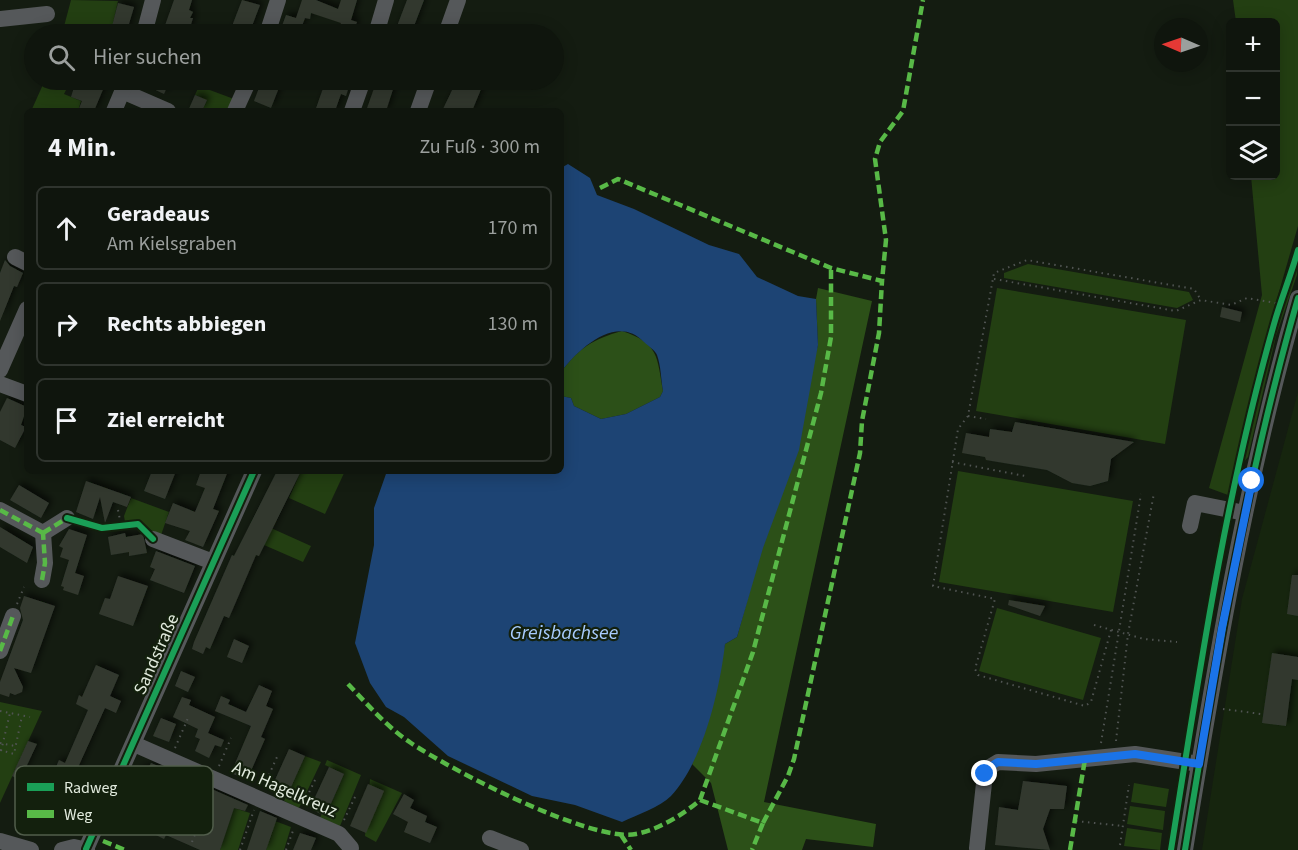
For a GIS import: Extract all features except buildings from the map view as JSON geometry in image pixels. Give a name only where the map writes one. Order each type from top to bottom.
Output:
[{"type":"street","points":[[147,24],[153,0]]},
{"type":"street","points":[[270,24],[278,0]]},
{"type":"street","points":[[379,24],[386,0]]},
{"type":"street","points":[[450,24],[458,0]]},
{"type":"street","points":[[0,19],[47,14]]},
{"type":"street","points":[[115,108],[122,90]]},
{"type":"street","points":[[132,90],[163,108]]},
{"type":"street","points":[[236,108],[244,90]]},
{"type":"street","points":[[353,108],[359,90]]},
{"type":"street","points":[[419,108],[425,90]]},
{"type":"street","points":[[1185,850],[1208,707],[1245,513],[1298,298]]},
{"type":"street","points":[[0,370],[24,316]]},
{"type":"street","points":[[0,384],[24,393]]},
{"type":"street","name":"Sandstraße","points":[[124,766],[253,474]]},
{"type":"street","points":[[1190,526],[1195,502],[1245,513]]},
{"type":"street","points":[[0,510],[43,533]]},
{"type":"street","points":[[43,533],[67,518]]},
{"type":"street","points":[[42,580],[45,562],[43,533]]},
{"type":"street","points":[[153,539],[213,562]]},
{"type":"street","points":[[0,651],[13,616]]},
{"type":"street","name":"Am Hagelkreuz","points":[[134,744],[186,766]]},
{"type":"street","points":[[977,848],[984,781],[992,764],[1006,761],[1036,764],[1135,754],[1199,764]]},
{"type":"street","name":"Am Hagelkreuz","points":[[215,779],[339,834],[351,848]]},
{"type":"street","name":"Sandstraße","points":[[86,850],[93,835]]},
{"type":"street","points":[[490,838],[521,850]]},
{"type":"street","points":[[0,841],[31,850]]},
{"type":"street","points":[[62,850],[74,847],[86,850]]},
{"type":"path","points":[[1111,630],[1088,706],[976,674],[995,599],[936,588],[932,584],[958,429],[968,416],[994,273],[1027,260],[1194,289],[1201,300]]},
{"type":"path","points":[[993,279],[1176,310],[1201,300],[1231,304],[1247,298],[1281,304]]},
{"type":"path","points":[[968,416],[986,419]]},
{"type":"path","points":[[952,462],[1025,476]]},
{"type":"path","points":[[1107,757],[1154,493]]},
{"type":"path","points":[[1107,757],[1118,632],[1141,494]]},
{"type":"path","points":[[118,510],[121,525]]},
{"type":"path","points":[[13,616],[24,587]]},
{"type":"path","points":[[1094,625],[1118,632],[1177,642]]},
{"type":"path","points":[[1208,707],[1261,714]]},
{"type":"path","points":[[0,711],[30,717]]},
{"type":"path","points":[[10,713],[0,750],[14,754],[22,716]]},
{"type":"path","points":[[170,759],[188,718]]},
{"type":"path","points":[[213,784],[231,738]]},
{"type":"path","points":[[1,743],[15,746]]},
{"type":"path","points":[[240,850],[258,799],[277,757]]},
{"type":"path","points":[[286,850],[298,816],[317,776]]},
{"type":"path","points":[[1120,845],[1130,785]]},
{"type":"path","points":[[342,825],[357,793]]},
{"type":"path","points":[[1076,821],[1123,826]]},
{"type":"path","points":[[192,842],[195,835]]},
{"type":"shaded area","points":[[1298,392],[1298,850],[1202,850],[1242,599]]},
{"type":"green space","points":[[71,0],[118,1],[113,23],[115,24],[65,24]]},
{"type":"green space","points":[[1233,0],[1298,0],[1298,226],[1270,323],[1228,495],[1209,488],[1262,295],[1251,180],[1280,180],[1280,18],[1235,18]]},
{"type":"green space","points":[[41,90],[66,90],[64,94],[81,101],[79,108],[32,108]]},
{"type":"green space","points":[[197,90],[210,90],[234,99],[230,108],[203,108],[207,100],[195,95]]},
{"type":"green space","points":[[1298,260],[1297,275],[1276,336],[1248,457],[1243,463],[1275,329]]},
{"type":"green space","points":[[1028,264],[1189,292],[1193,300],[1177,308],[1004,278],[1004,273]]},
{"type":"green space","points":[[818,288],[872,301],[764,802],[876,824],[873,847],[806,839],[802,850],[728,850],[711,783],[692,764],[707,723],[725,644],[737,637],[818,345],[816,299]]},
{"type":"green space","points":[[997,288],[1186,320],[1165,444],[976,411]]},
{"type":"green space","points":[[622,331],[650,346],[659,369],[663,391],[660,397],[626,414],[601,419],[574,406],[571,398],[564,397],[564,369],[587,346],[603,337]]},
{"type":"green space","points":[[958,471],[1133,501],[1113,612],[939,582]]},
{"type":"green space","points":[[300,474],[344,474],[325,514],[289,498]]},
{"type":"green space","points":[[131,498],[169,512],[160,538],[143,523],[125,522],[124,516]]},
{"type":"green space","points":[[271,528],[311,546],[303,562],[264,545]]},
{"type":"green space","points":[[997,608],[1101,638],[1083,700],[979,671]]},
{"type":"green space","points":[[0,702],[42,711],[15,766],[0,803]]},
{"type":"green space","points":[[305,756],[321,762],[299,808],[284,801]]},
{"type":"green space","points":[[327,760],[361,775],[340,826],[320,818],[322,813],[326,815],[344,774],[325,765]]},
{"type":"green space","points":[[370,779],[402,793],[376,842],[365,836]]},
{"type":"green space","points":[[1134,783],[1169,789],[1166,807],[1131,802]]},
{"type":"green space","points":[[1130,806],[1165,811],[1163,830],[1127,824]]},
{"type":"green space","points":[[234,808],[250,813],[238,850],[220,850]]},
{"type":"green space","points":[[275,821],[291,827],[284,850],[266,850]]},
{"type":"green space","points":[[1127,828],[1162,833],[1160,850],[1124,846]]},
{"type":"water","name":"Greisbachsee","points":[[568,164],[590,178],[597,195],[634,209],[709,245],[739,254],[757,277],[798,296],[816,299],[818,345],[799,450],[763,548],[737,637],[725,644],[719,682],[701,745],[682,782],[671,796],[655,807],[622,822],[575,805],[532,796],[448,756],[404,717],[386,707],[370,683],[355,643],[374,545],[374,508],[386,474],[564,474],[564,397],[571,398],[574,406],[601,419],[626,414],[660,397],[663,391],[656,353],[633,334],[622,331],[610,333],[588,345],[564,368],[564,166]]},
{"type":"marked path","points":[[600,188],[618,179],[831,268],[882,281],[886,240],[875,159],[880,142],[903,111],[923,0]]},
{"type":"marked path","points":[[348,684],[394,730],[430,755],[522,802],[588,827],[615,834],[636,834],[670,821],[700,800],[753,652],[821,393],[831,337],[831,268]]},
{"type":"marked path","points":[[763,823],[788,776],[794,759],[860,453],[862,421],[879,333],[882,281]]},
{"type":"marked path","points":[[0,510],[43,533]]},
{"type":"marked path","points":[[43,533],[67,518],[72,519]]},
{"type":"marked path","points":[[42,580],[45,563],[43,533]]},
{"type":"marked path","points":[[0,651],[13,616]]},
{"type":"marked path","points":[[1070,850],[1085,759]]},
{"type":"marked path","points":[[700,800],[763,823],[752,850]]},
{"type":"marked path","points":[[621,835],[631,850]]},
{"type":"marked path","points":[[103,841],[125,850]]},
{"type":"cycle path","points":[[1171,850],[1227,520],[1257,389],[1298,250]]},
{"type":"cycle path","points":[[1185,850],[1220,642],[1247,503],[1279,366],[1298,298]]},
{"type":"cycle path","points":[[123,766],[253,474]]},
{"type":"cycle path","points":[[67,518],[102,528],[138,524],[153,539]]},
{"type":"cycle path","points":[[86,849],[92,835]]},
{"type":"route","points":[[985,774],[992,764],[998,762],[1036,764],[1135,754],[1199,764],[1222,628],[1252,481]]}]
